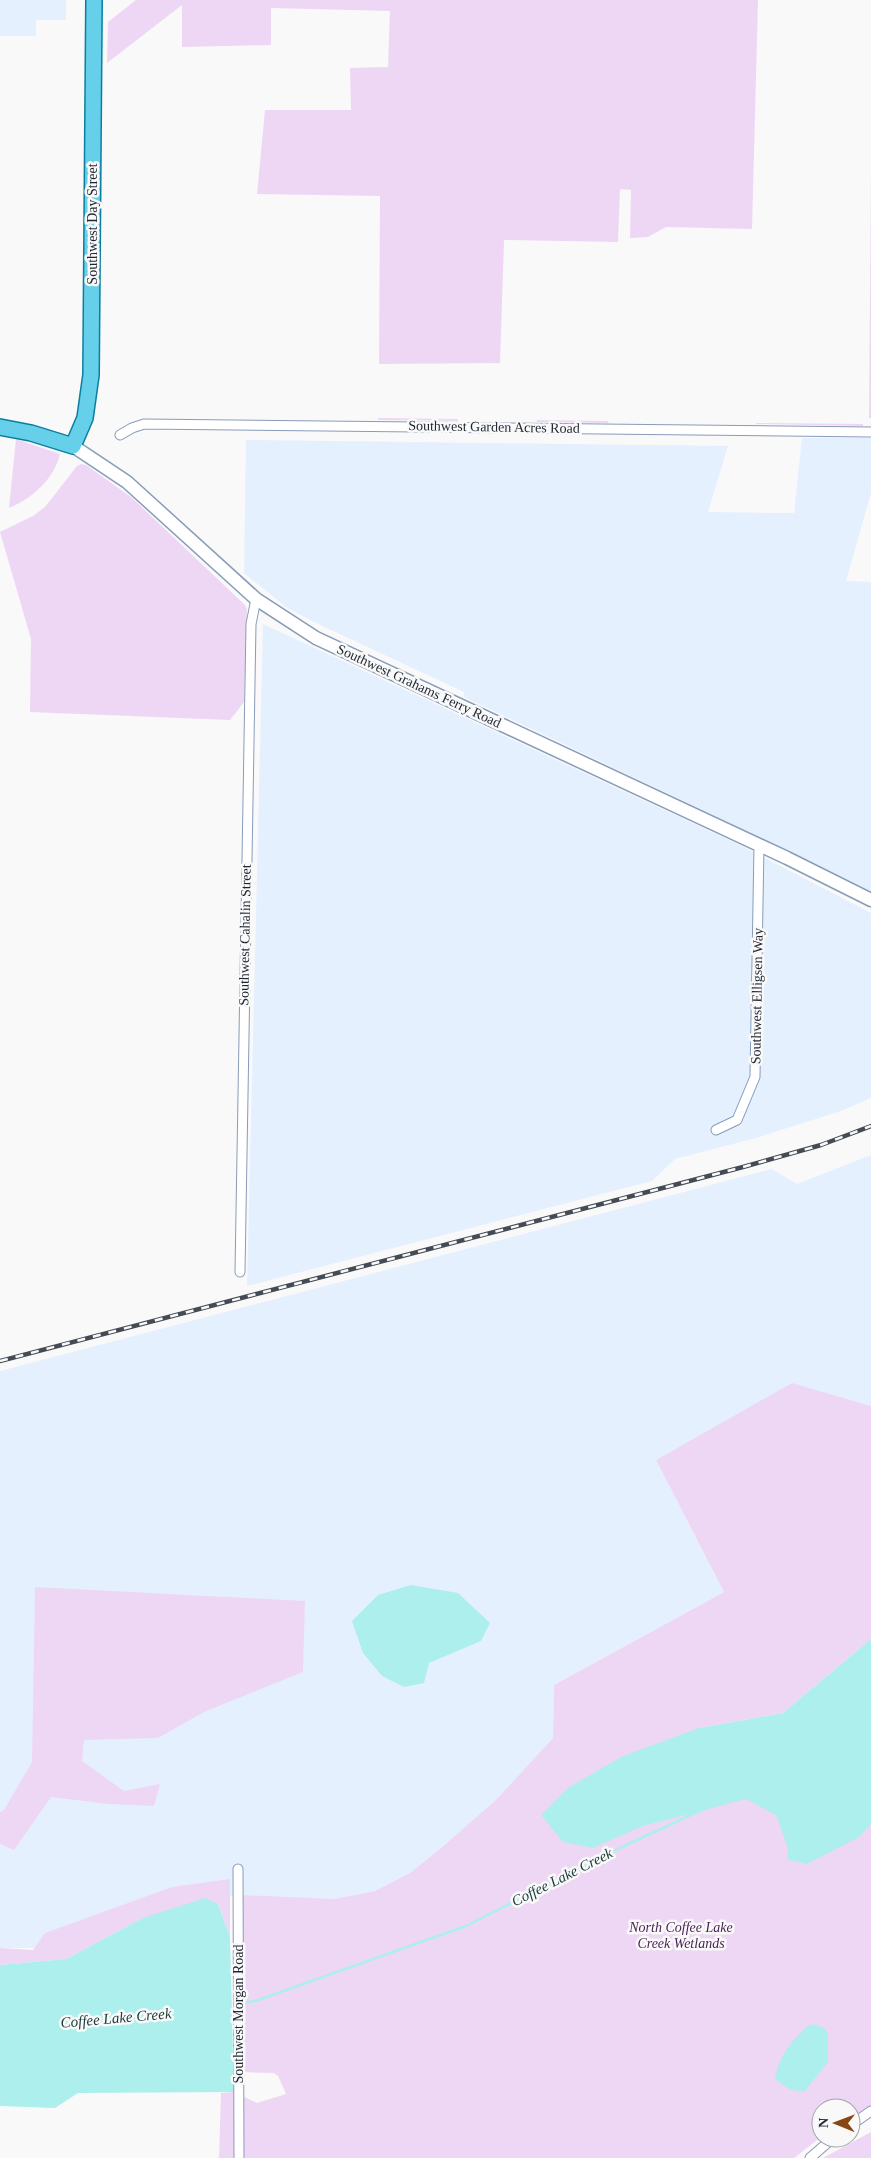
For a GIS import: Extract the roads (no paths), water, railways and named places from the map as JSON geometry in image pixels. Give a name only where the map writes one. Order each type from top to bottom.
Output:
[{"type":"main road","name":"Southwest Day Street","points":[[73,446],[85,418],[91,375],[94,0]]},
{"type":"main road","name":"Southwest Grahams Ferry Road","points":[[0,427],[31,432],[73,446],[127,482],[256,599],[295,626],[356,658],[759,845],[871,900]]},
{"type":"street","name":"Southwest Garden Acres Road","points":[[120,435],[144,424],[871,432]]},
{"type":"street","name":"Southwest Cahalin Street","points":[[240,1272],[251,624],[256,599]]},
{"type":"street","name":"Southwest Elligsen Way","points":[[716,1130],[737,1120],[755,1077],[759,845]]},
{"type":"street","name":"Southwest Morgan Road","points":[[238,1869],[239,2158]]},
{"type":"street","points":[[810,2158],[822,2148]]},
{"type":"water","points":[[411,1585],[458,1593],[490,1623],[481,1641],[429,1663],[424,1683],[404,1687],[382,1676],[363,1653],[352,1621],[378,1595]]},
{"type":"water","points":[[871,1639],[871,1824],[859,1837],[807,1864],[788,1860],[787,1845],[776,1815],[746,1799],[640,1827],[593,1848],[563,1842],[541,1815],[569,1787],[623,1756],[699,1728],[783,1713]]},
{"type":"water","points":[[205,1898],[218,1904],[230,1937],[234,2092],[78,2093],[55,2108],[0,2106],[0,1965],[66,1959],[143,1918]]},
{"type":"water","points":[[810,2024],[823,2027],[828,2033],[828,2062],[804,2092],[789,2089],[775,2079],[777,2070],[787,2048]]},
{"type":"waterway","name":"Coffee Lake Creek","points":[[241,2004],[258,2000],[466,1926],[622,1847],[708,1807]]},
{"type":"railway","points":[[0,1361],[743,1167],[821,1145],[871,1126]]},
{"type":"park label","name":"North Coffee Lake Creek Wetlands","points":[[681,1935]]}]
